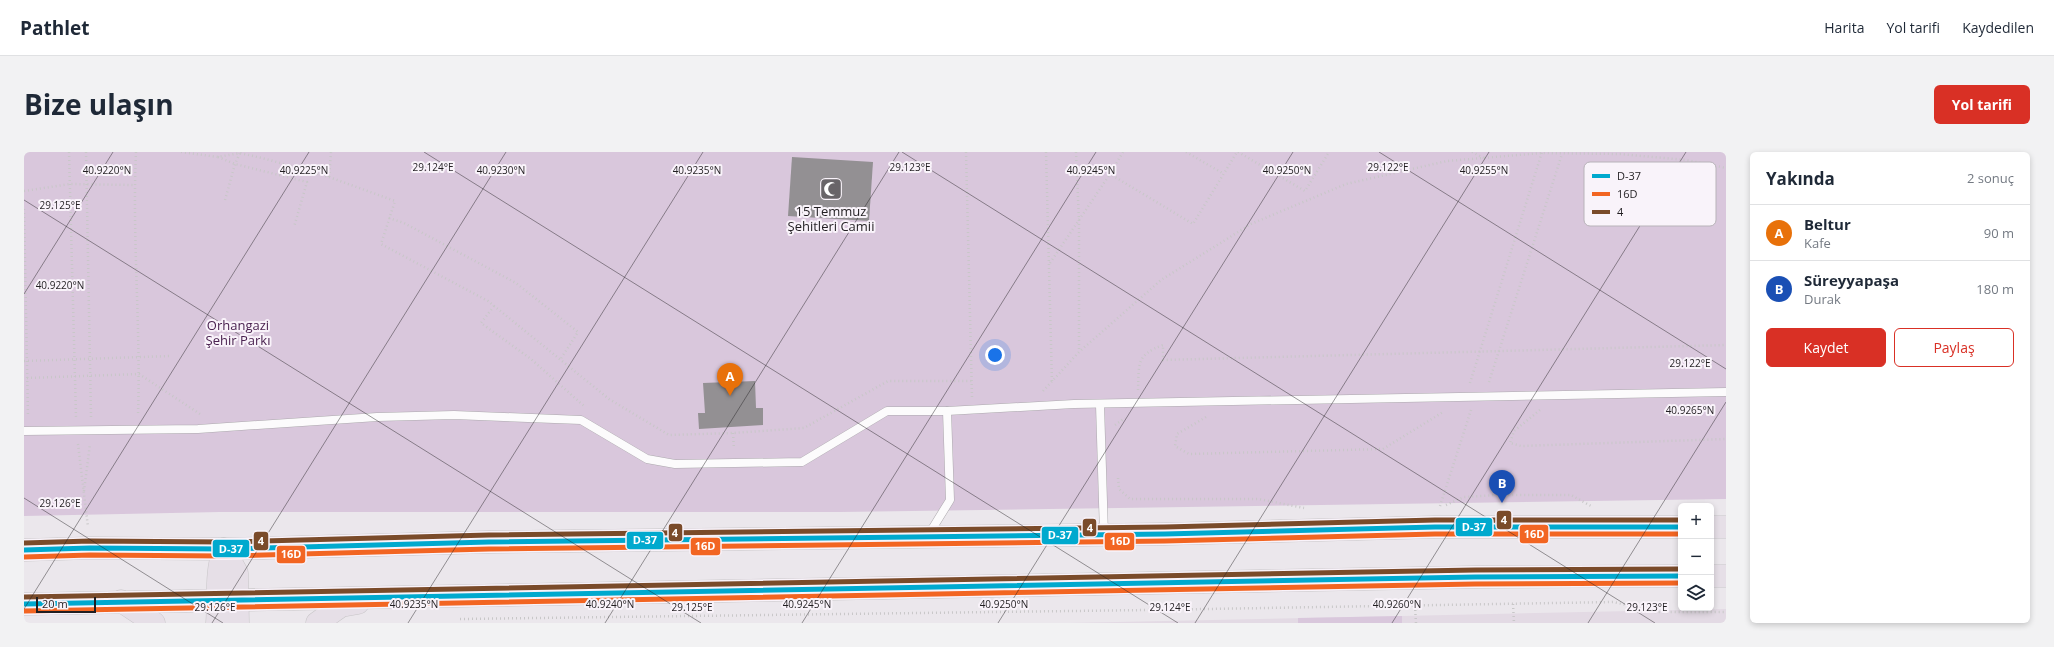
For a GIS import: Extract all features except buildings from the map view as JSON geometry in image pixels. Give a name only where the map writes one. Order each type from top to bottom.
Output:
[{"type":"highway","points":[[24,550],[90,548],[224,549],[489,542],[1104,534],[1435,527],[1678,527]]},
{"type":"highway","points":[[1714,527],[1726,527]]},
{"type":"highway","points":[[217,623],[228,600],[237,573],[224,549]]},
{"type":"highway","points":[[24,604],[1468,577],[1678,576]]},
{"type":"highway","points":[[1714,576],[1726,576]]},
{"type":"highway","points":[[317,623],[341,606],[386,597]]},
{"type":"highway","points":[[228,600],[238,623]]},
{"type":"highway","points":[[121,601],[154,623]]},
{"type":"lane","points":[[26,431],[198,429],[377,417],[454,415],[581,420],[647,459],[658,462],[675,464],[802,462],[887,411],[946,411],[1067,405],[1726,392]]},
{"type":"lane","points":[[1100,405],[1104,534]]},
{"type":"lane","points":[[928,536],[950,500],[946,411]]},
{"type":"path","points":[[69,152],[76,430],[90,548]]},
{"type":"path","points":[[84,495],[92,430],[86,152]]},
{"type":"path","points":[[136,152],[135,186],[139,358],[138,420]]},
{"type":"path","points":[[181,152],[218,157],[235,164],[307,182],[294,227]]},
{"type":"path","points":[[218,157],[240,152],[329,177],[395,201],[381,244],[494,306],[609,399],[669,435],[733,433],[804,428],[888,382],[972,381]]},
{"type":"path","points":[[225,200],[240,152]]},
{"type":"path","points":[[329,177],[332,152]]},
{"type":"path","points":[[965,399],[973,399],[966,152]]},
{"type":"path","points":[[1046,152],[1052,383]]},
{"type":"path","points":[[1076,152],[1079,221],[1079,352]]},
{"type":"path","points":[[1050,263],[1110,174],[1123,152]]},
{"type":"path","points":[[1186,152],[1224,174]]},
{"type":"path","points":[[1110,174],[1193,224],[1238,152],[1305,192],[1328,152]]},
{"type":"path","points":[[1472,152],[1485,158]]},
{"type":"path","points":[[1470,383],[1542,153]]},
{"type":"path","points":[[1038,395],[1052,383],[1079,352],[1161,280],[1251,224],[1346,184],[1447,161],[1542,153],[1620,154],[1696,162]]},
{"type":"path","points":[[1489,382],[1562,153]]},
{"type":"path","points":[[1716,166],[1726,168]]},
{"type":"path","points":[[24,191],[70,184],[87,186],[135,186]]},
{"type":"path","points":[[24,209],[27,378],[26,431]]},
{"type":"path","points":[[389,218],[404,223],[516,283],[578,332],[560,360]]},
{"type":"path","points":[[494,306],[481,323],[532,359],[586,408]]},
{"type":"path","points":[[1146,390],[1138,391],[1139,363],[1144,355],[1163,345],[1163,360],[1726,345]]},
{"type":"path","points":[[26,361],[171,356]]},
{"type":"path","points":[[27,378],[139,374],[205,417],[198,418]]},
{"type":"path","points":[[1483,382],[1497,382]]},
{"type":"path","points":[[1462,383],[1477,383]]},
{"type":"path","points":[[1536,408],[1544,407],[1514,431],[1510,443],[1521,446],[1726,439]]},
{"type":"path","points":[[1464,409],[1478,409]]},
{"type":"path","points":[[1440,507],[1471,409]]},
{"type":"path","points":[[1200,417],[1207,417],[1177,434],[1175,446],[1190,454],[1383,449],[1446,410]]},
{"type":"path","points":[[1115,431],[1115,424],[1125,418],[1132,418]]},
{"type":"path","points":[[727,452],[734,452],[733,433]]},
{"type":"path","points":[[1118,474],[1119,489],[1130,499],[1259,499],[1307,509]]},
{"type":"path","points":[[1433,508],[1464,498],[1496,495],[1571,495],[1591,506],[1597,506]]},
{"type":"path","points":[[456,619],[1614,602],[1655,612],[1726,612]]},
{"type":"path","points":[[1514,604],[1514,623]]},
{"type":"path","points":[[1415,605],[1416,623]]},
{"type":"shaded area","points":[[1714,609],[1726,609],[1726,623],[1070,623],[1678,610],[1714,611]]},
{"type":"green space","name":"Orhangazi Şehir Parkı","points":[[24,152],[1726,152],[1726,499],[841,512],[220,512],[24,516]]},
{"type":"green space","points":[[1402,616],[1402,623],[1298,623],[1298,618]]},
{"type":"transit line","name":"4","points":[[24,543],[90,541],[224,542],[489,535],[1165,527],[1435,520],[1678,520]]},
{"type":"transit line","name":"D-37","points":[[24,550],[90,548],[224,549],[489,542],[1165,534],[1435,527],[1678,527]]},
{"type":"transit line","name":"16D","points":[[24,557],[90,555],[224,556],[489,549],[1165,541],[1435,534],[1678,534]]},
{"type":"transit line","name":"4","points":[[24,597],[1475,570],[1678,569]]},
{"type":"transit line","name":"D-37","points":[[24,604],[1475,577],[1678,576]]},
{"type":"transit line","name":"16D","points":[[24,611],[1475,584],[1678,583]]},
{"type":"place","name":"15 Temmuz Şehitleri Camii","points":[[831,189]]},
{"type":"place","name":"Beltur","points":[[730,396]]},
{"type":"place","name":"Süreyyapaşa","points":[[1502,503]]}]
